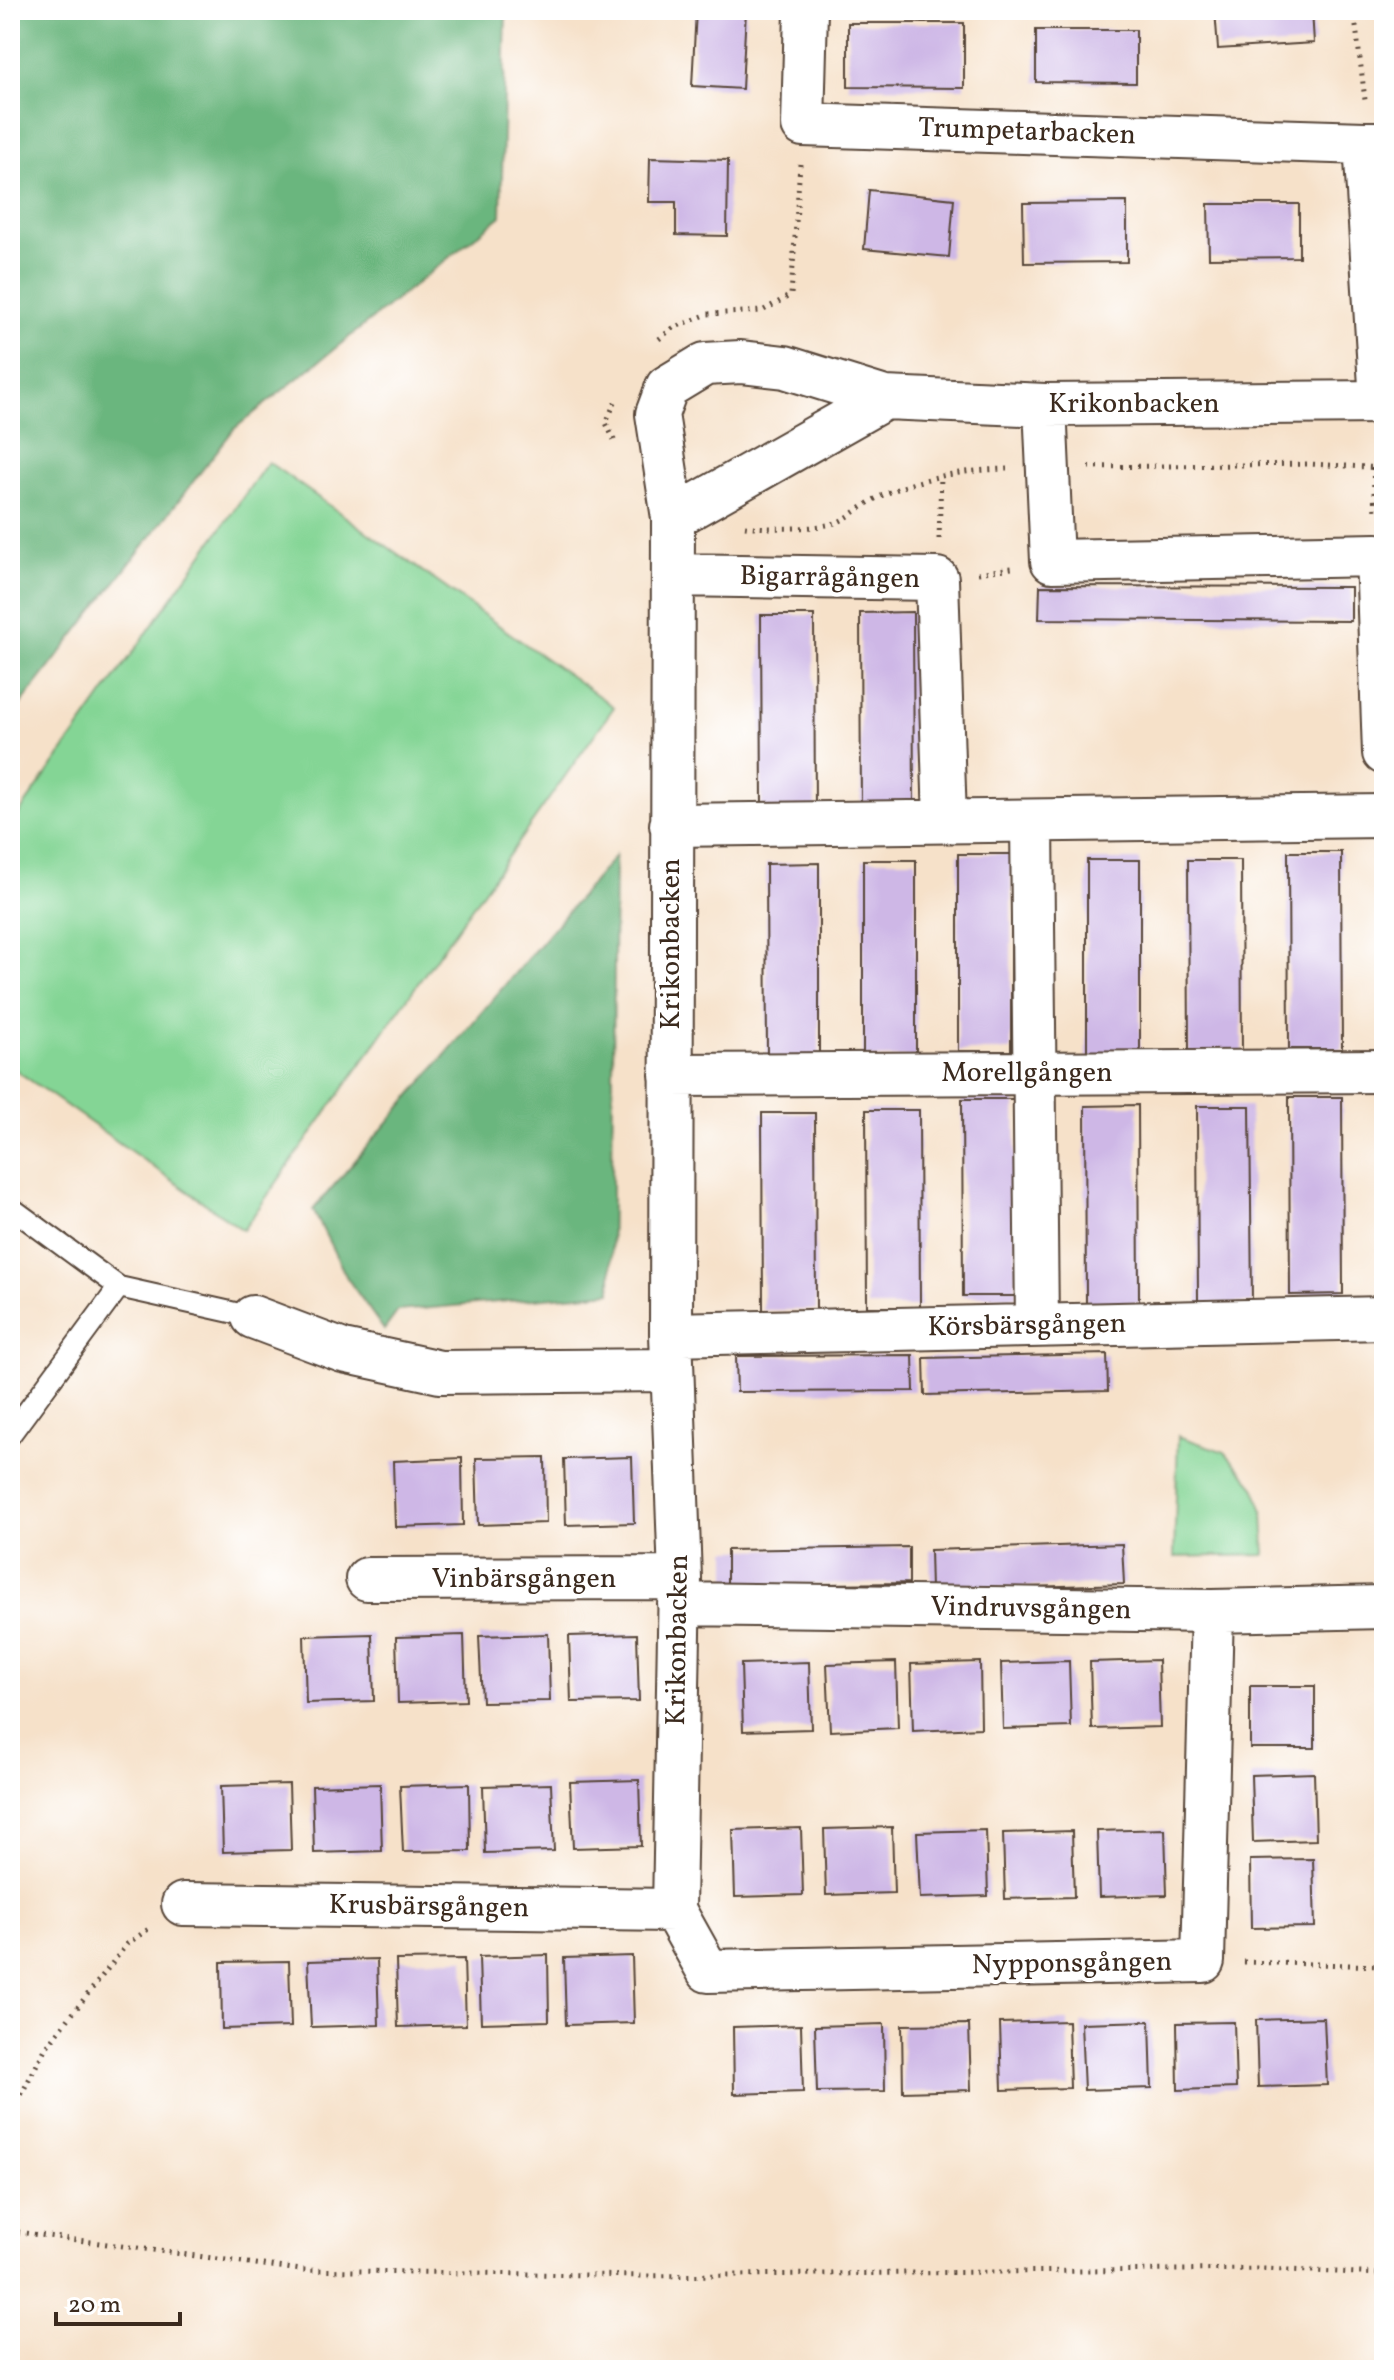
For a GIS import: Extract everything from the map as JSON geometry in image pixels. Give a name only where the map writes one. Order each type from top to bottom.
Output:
[{"type":"street","name":"Trumpetarbacken","points":[[806,10],[803,125],[1374,143]]},
{"type":"street","points":[[1374,143],[1383,402]]},
{"type":"street","name":"Krikonbacken","points":[[674,1910],[679,1591],[671,1352],[674,575],[673,518],[657,414],[667,387],[705,364],[741,362],[785,367],[885,398],[1045,405],[1383,402]]},
{"type":"street","points":[[673,518],[885,398]]},
{"type":"street","points":[[1045,405],[1052,561],[1377,555],[1383,654],[1384,753]]},
{"type":"street","name":"Bigarrågången","points":[[674,575],[937,579],[945,820]]},
{"type":"street","points":[[671,825],[1384,816]]},
{"type":"street","points":[[1032,821],[1037,1326]]},
{"type":"street","name":"Morellgången","points":[[671,1075],[1384,1071]]},
{"type":"street","points":[[253,1317],[343,1351],[440,1372],[671,1352]]},
{"type":"street","name":"Körsbärsgången","points":[[671,1352],[1037,1326],[1384,1318]]},
{"type":"street","name":"Vinbärsgången","points":[[367,1579],[679,1591]]},
{"type":"street","name":"Vindruvsgången","points":[[679,1591],[1212,1611],[1384,1607]]},
{"type":"street","name":"Nypponsgången","points":[[674,1910],[708,1971],[1203,1961],[1212,1611]]},
{"type":"street","name":"Krusbärsgången","points":[[183,1904],[674,1910]]},
{"type":"lane","points":[[10,1207],[119,1287],[253,1317]]},
{"type":"lane","points":[[10,1435],[119,1287]]},
{"type":"path","points":[[1354,10],[1374,143]]},
{"type":"path","points":[[10,2116],[45,2049],[127,1944],[183,1904]]},
{"type":"path","points":[[1203,1961],[1384,1966]]},
{"type":"path","points":[[10,2231],[301,2270],[644,2276],[1263,2269],[1384,2274]]},
{"type":"green space","points":[[10,10],[506,10],[501,216],[234,429],[10,718]]},
{"type":"green space","points":[[268,462],[614,707],[243,1230],[10,1066],[10,826]]},
{"type":"green space","points":[[615,856],[611,1292],[398,1311],[384,1330],[347,1278],[313,1210]]},
{"type":"green space","points":[[1178,1436],[1225,1452],[1255,1487],[1263,1512],[1265,1555],[1174,1557]]},
{"type":"building","points":[[696,10],[746,10],[742,89],[692,86]]},
{"type":"building","points":[[1215,10],[1312,10],[1314,43],[1218,49]]},
{"type":"building","points":[[848,23],[964,23],[964,88],[848,87]]},
{"type":"building","points":[[1036,30],[1136,30],[1136,83],[1036,82]]},
{"type":"building","points":[[650,158],[728,160],[727,236],[676,235],[676,202],[649,202]]},
{"type":"building","points":[[869,190],[954,199],[949,257],[864,249]]},
{"type":"building","points":[[1127,202],[1127,262],[1024,263],[1023,203]]},
{"type":"building","points":[[1208,204],[1299,204],[1299,257],[1209,258]]},
{"type":"building","points":[[1040,586],[1351,587],[1351,621],[1039,619]]},
{"type":"building","points":[[913,612],[914,810],[861,810],[860,613]]},
{"type":"building","points":[[761,615],[814,615],[815,812],[762,812]]},
{"type":"building","points":[[1288,852],[1341,852],[1342,1049],[1289,1049]]},
{"type":"building","points":[[958,854],[1011,854],[1011,1051],[958,1051]]},
{"type":"building","points":[[863,860],[916,860],[916,1057],[863,1058]]},
{"type":"building","points":[[1087,860],[1140,860],[1140,1058],[1087,1058]]},
{"type":"building","points":[[1188,860],[1241,860],[1242,1057],[1189,1057]]},
{"type":"building","points":[[819,863],[819,1061],[767,1061],[766,864]]},
{"type":"building","points":[[1289,1097],[1342,1097],[1343,1294],[1290,1295]]},
{"type":"building","points":[[962,1099],[1015,1099],[1016,1296],[963,1296]]},
{"type":"building","points":[[1138,1105],[1139,1303],[1086,1303],[1085,1106]]},
{"type":"building","points":[[1197,1106],[1250,1106],[1252,1303],[1198,1303]]},
{"type":"building","points":[[866,1110],[919,1110],[920,1307],[867,1307]]},
{"type":"building","points":[[762,1113],[815,1113],[816,1310],[763,1310]]},
{"type":"building","points":[[1107,1354],[1108,1391],[925,1395],[924,1358]]},
{"type":"building","points":[[913,1355],[914,1391],[737,1392],[736,1356]]},
{"type":"building","points":[[545,1457],[546,1523],[478,1525],[476,1458]]},
{"type":"building","points":[[632,1457],[634,1523],[566,1525],[564,1459]]},
{"type":"building","points":[[462,1458],[463,1525],[395,1527],[393,1461]]},
{"type":"building","points":[[1122,1544],[1124,1584],[931,1590],[930,1550]]},
{"type":"building","points":[[909,1547],[909,1583],[727,1585],[727,1550]]},
{"type":"building","points":[[372,1634],[374,1701],[306,1703],[304,1636]]},
{"type":"building","points":[[548,1634],[550,1701],[482,1702],[479,1636]]},
{"type":"building","points":[[637,1634],[639,1701],[571,1702],[569,1636]]},
{"type":"building","points":[[464,1635],[466,1701],[398,1703],[396,1637]]},
{"type":"building","points":[[1158,1660],[1160,1727],[1092,1729],[1090,1662]]},
{"type":"building","points":[[1069,1661],[1071,1727],[1003,1729],[1001,1663]]},
{"type":"building","points":[[809,1662],[811,1729],[743,1731],[741,1664]]},
{"type":"building","points":[[896,1662],[898,1728],[830,1731],[827,1664]]},
{"type":"building","points":[[980,1662],[981,1728],[913,1731],[911,1664]]},
{"type":"building","points":[[1250,1686],[1315,1686],[1315,1748],[1250,1748]]},
{"type":"building","points":[[1314,1773],[1316,1840],[1253,1842],[1251,1775]]},
{"type":"building","points":[[639,1780],[641,1846],[573,1848],[570,1782]]},
{"type":"building","points":[[289,1784],[291,1850],[223,1852],[221,1786]]},
{"type":"building","points":[[380,1784],[382,1851],[314,1853],[312,1786]]},
{"type":"building","points":[[469,1784],[470,1851],[403,1852],[400,1786]]},
{"type":"building","points":[[551,1784],[554,1851],[485,1853],[483,1786]]},
{"type":"building","points":[[892,1827],[894,1893],[826,1895],[824,1829]]},
{"type":"building","points":[[801,1828],[803,1895],[735,1897],[733,1830]]},
{"type":"building","points":[[1165,1829],[1167,1895],[1099,1897],[1097,1831]]},
{"type":"building","points":[[986,1830],[988,1896],[920,1898],[917,1832]]},
{"type":"building","points":[[1072,1831],[1074,1897],[1005,1899],[1003,1833]]},
{"type":"building","points":[[1313,1859],[1315,1927],[1251,1928],[1250,1860]]},
{"type":"building","points":[[548,1955],[549,2021],[481,2023],[479,1957]]},
{"type":"building","points":[[632,1956],[634,2023],[566,2025],[564,1958]]},
{"type":"building","points":[[377,1959],[379,2025],[311,2027],[308,1961]]},
{"type":"building","points":[[464,1959],[466,2025],[398,2027],[396,1960]]},
{"type":"building","points":[[289,1961],[291,2027],[222,2029],[221,1962]]},
{"type":"building","points":[[1324,2018],[1327,2085],[1258,2087],[1256,2020]]},
{"type":"building","points":[[1068,2021],[1070,2088],[1002,2090],[1000,2023]]},
{"type":"building","points":[[1150,2021],[1152,2088],[1084,2090],[1081,2023]]},
{"type":"building","points":[[1234,2022],[1236,2088],[1178,2090],[1177,2023]]},
{"type":"building","points":[[884,2024],[885,2091],[817,2092],[815,2026]]},
{"type":"building","points":[[969,2024],[971,2090],[903,2092],[902,2025]]},
{"type":"building","points":[[801,2025],[803,2092],[734,2094],[733,2027]]}]
